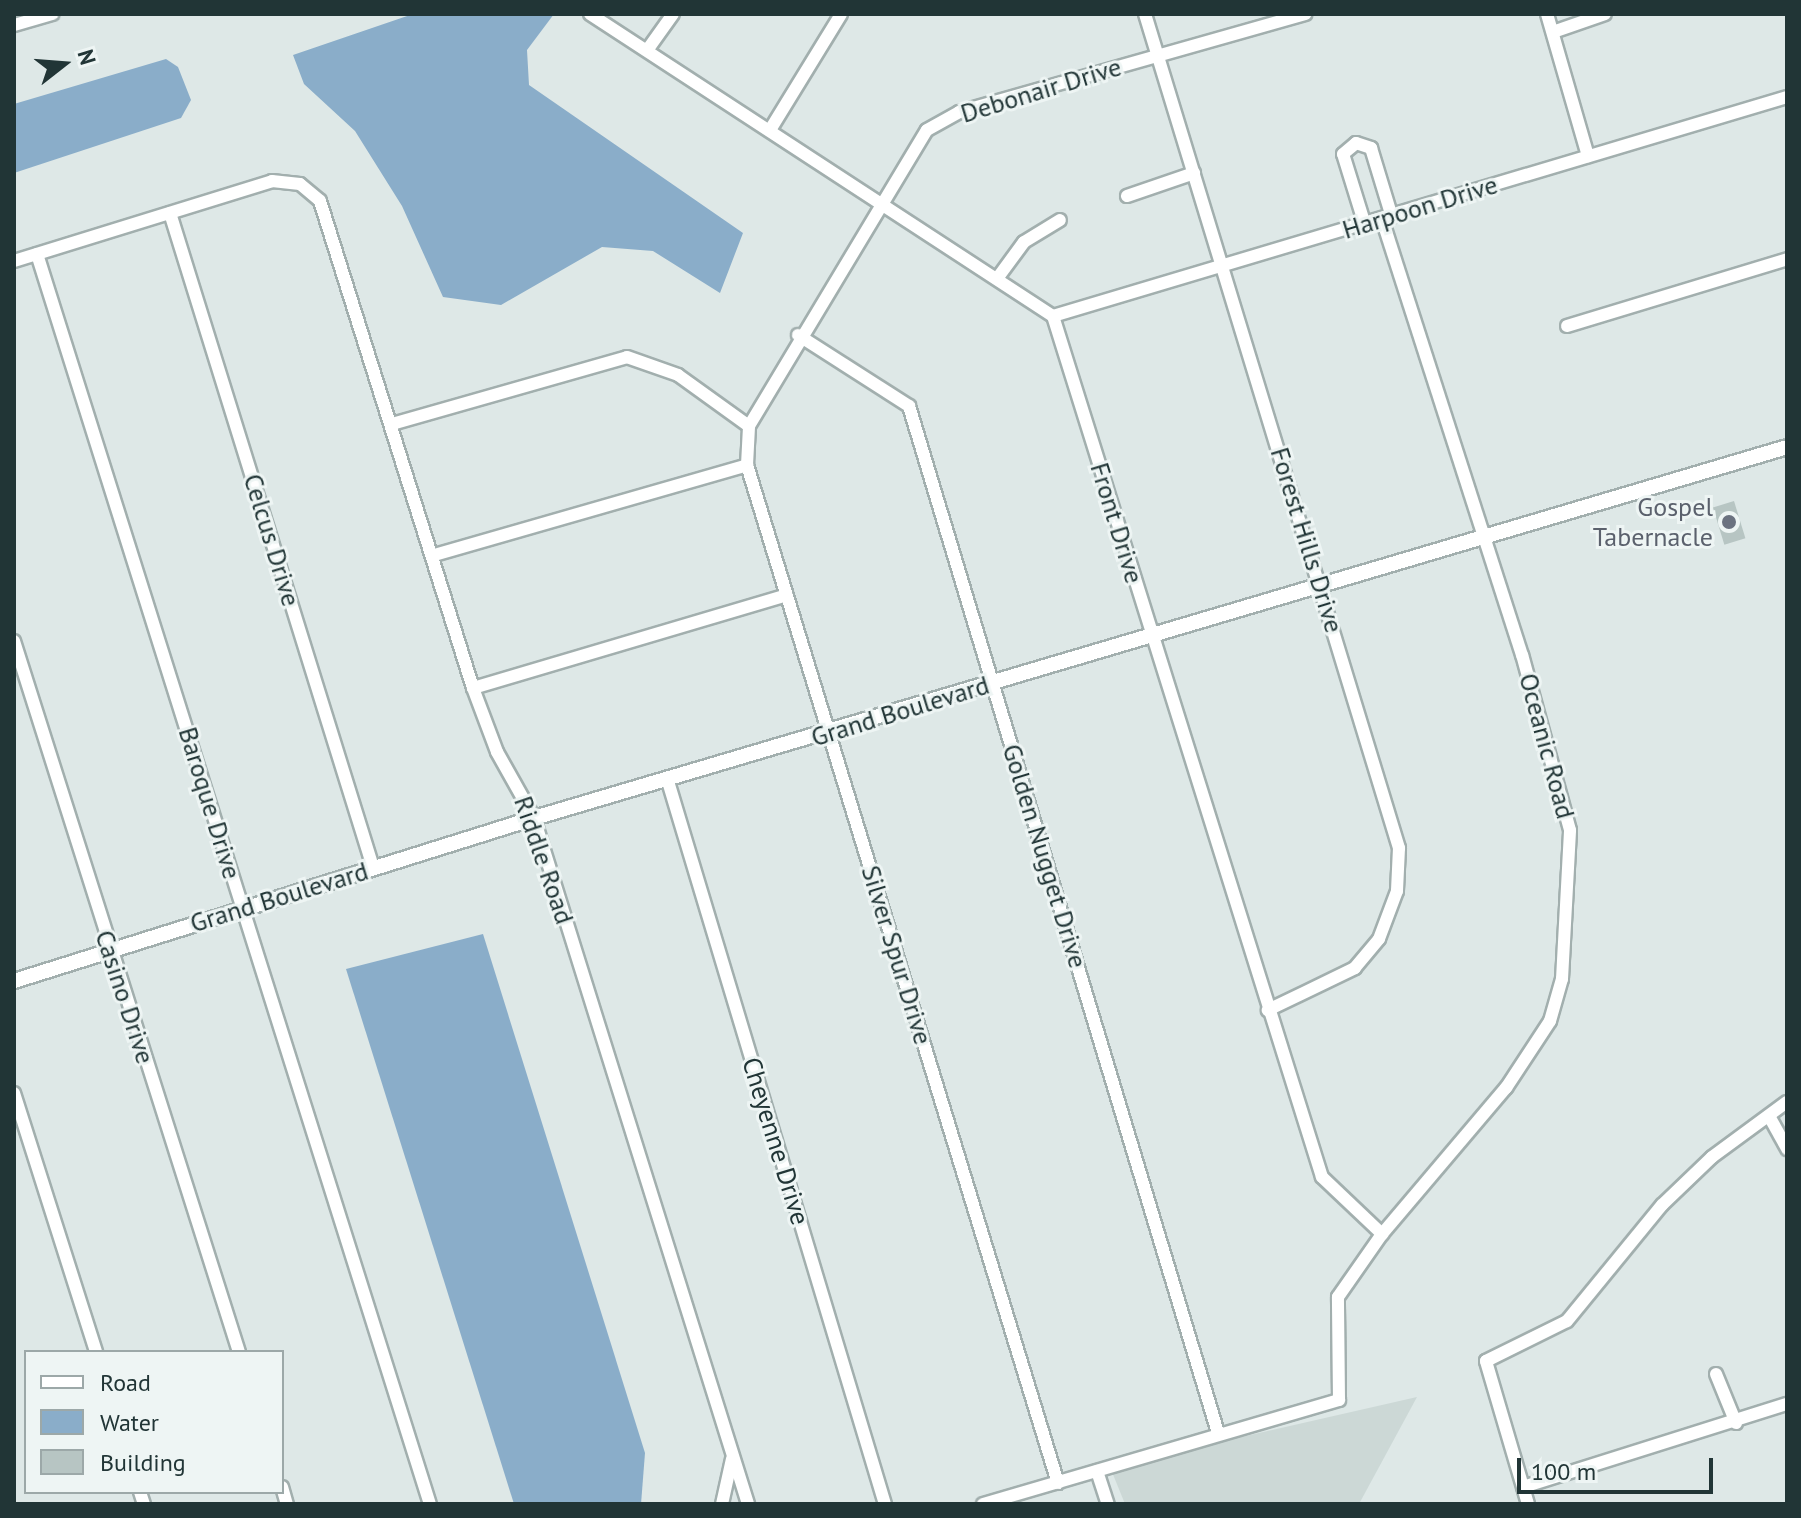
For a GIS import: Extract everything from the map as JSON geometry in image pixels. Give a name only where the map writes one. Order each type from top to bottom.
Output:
[{"type":"street","points":[[14,25],[52,14]]},
{"type":"street","points":[[590,14],[999,276],[1053,316]]},
{"type":"street","points":[[648,49],[673,14]]},
{"type":"street","points":[[770,130],[841,14]]},
{"type":"street","name":"Forest Hills Drive","points":[[1145,14],[1399,848],[1397,891],[1379,939],[1355,968],[1268,1010]]},
{"type":"street","name":"Debonair Drive","points":[[749,426],[798,335],[927,130],[959,112],[1305,14]]},
{"type":"street","points":[[1547,14],[1588,156]]},
{"type":"street","points":[[1553,32],[1605,14]]},
{"type":"street","name":"Harpoon Drive","points":[[1053,316],[1787,97]]},
{"type":"street","name":"Oceanic Road","points":[[1218,1433],[1339,1400],[1338,1297],[1382,1234],[1506,1088],[1550,1021],[1562,979],[1570,830],[1387,218],[1371,148],[1356,143],[1343,154],[1365,225]]},
{"type":"street","points":[[1127,196],[1194,173]]},
{"type":"street","name":"Riddle Road","points":[[170,213],[272,181],[300,184],[320,201],[434,555],[473,688],[497,752],[534,818],[748,1504]]},
{"type":"street","points":[[14,261],[170,213]]},
{"type":"street","name":"Celcus Drive","points":[[170,213],[373,867]]},
{"type":"street","points":[[999,276],[1024,242],[1060,220]]},
{"type":"street","name":"Baroque Drive","points":[[37,254],[430,1504]]},
{"type":"street","points":[[1567,326],[1787,259]]},
{"type":"street","name":"Front Drive","points":[[1053,316],[1322,1177],[1382,1234]]},
{"type":"street","name":"Golden Nugget Drive","points":[[798,335],[909,406],[1218,1433]]},
{"type":"street","points":[[392,424],[627,357],[678,375],[749,426]]},
{"type":"street","name":"Silver Spur Drive","points":[[749,426],[747,465],[1058,1483]]},
{"type":"street","name":"Grand Boulevard","points":[[14,981],[534,818],[830,733],[1320,582],[1787,447]]},
{"type":"street","points":[[434,555],[747,465]]},
{"type":"street","points":[[473,688],[786,595]]},
{"type":"street","name":"Casino Drive","points":[[14,641],[238,1350]]},
{"type":"street","name":"Cheyenne Drive","points":[[667,778],[885,1504]]},
{"type":"street","points":[[14,1093],[95,1350]]},
{"type":"street","points":[[1528,1504],[1486,1368],[1491,1355],[1567,1321],[1662,1205],[1712,1157],[1787,1102]]},
{"type":"street","points":[[1769,1116],[1787,1149]]},
{"type":"street","points":[[1716,1374],[1736,1423]]},
{"type":"street","points":[[1523,1487],[1736,1423],[1787,1404]]},
{"type":"street","points":[[983,1504],[1218,1433]]},
{"type":"street","points":[[722,1504],[733,1456]]},
{"type":"street","points":[[1097,1471],[1108,1504]]},
{"type":"shaded area","points":[[1417,1397],[1359,1504],[1125,1504],[1110,1467]]},
{"type":"water","points":[[413,14],[554,14],[527,50],[529,85],[743,233],[720,293],[653,251],[602,247],[501,305],[443,297],[402,206],[355,131],[304,84],[293,55]]},
{"type":"water","points":[[166,59],[178,67],[191,100],[181,118],[14,173],[14,104]]},
{"type":"water","points":[[483,934],[645,1453],[641,1504],[514,1504],[346,969]]},
{"type":"building","name":"Gospel Tabernacle","points":[[1734,501],[1745,538],[1724,545],[1713,507]]},
{"type":"place","name":"Gospel Tabernacle","points":[[1729,522]]}]
